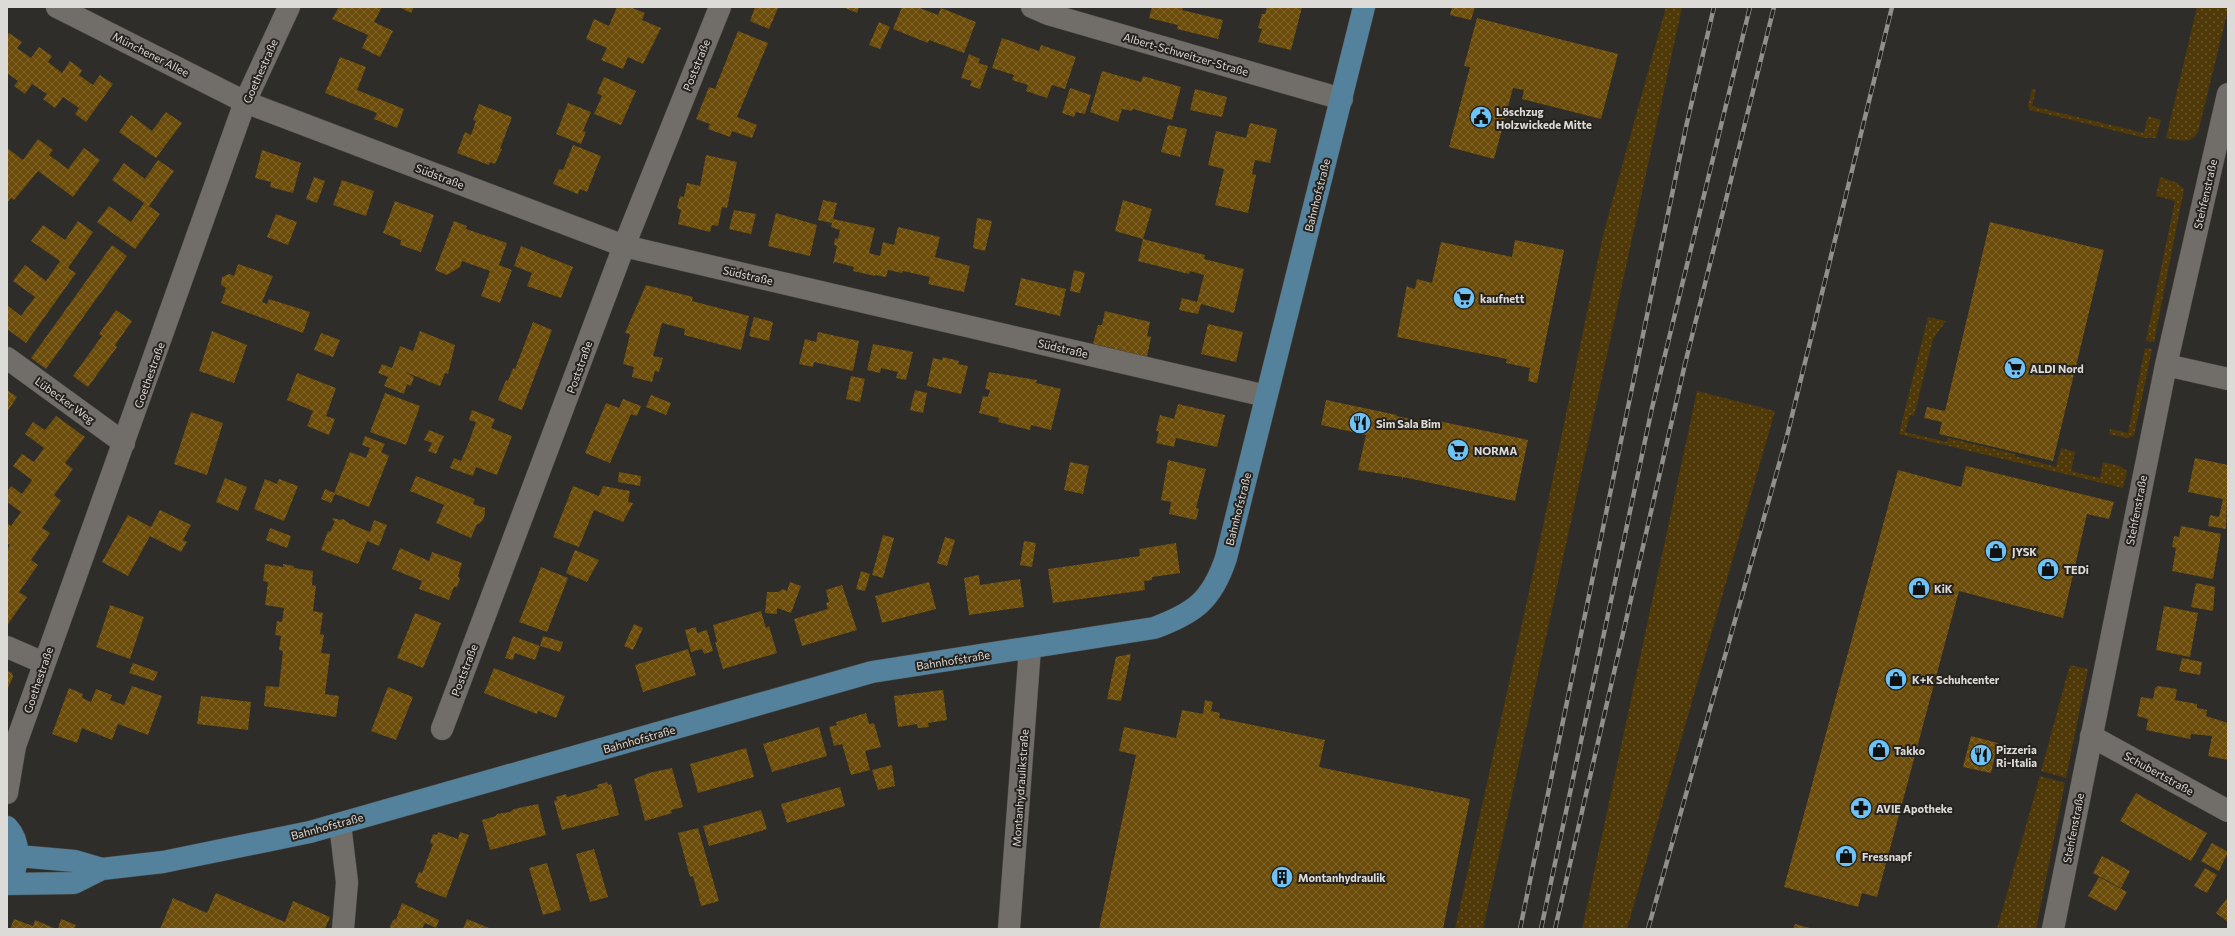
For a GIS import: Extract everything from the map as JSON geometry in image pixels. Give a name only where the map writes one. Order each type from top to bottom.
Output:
[{"type":"main road","name":"Bahnhofstraße","points":[[7,883],[74,883],[102,869],[162,862],[239,848],[340,824],[872,672],[1154,628],[1182,617],[1203,600],[1218,579],[1226,558],[1364,7]]},
{"type":"main road","points":[[7,827],[16,843],[18,856],[15,869],[7,883]]},
{"type":"main road","name":"Bahnhofstraße","points":[[18,856],[75,861],[102,869]]},
{"type":"street","name":"Münchener Allee","points":[[57,7],[245,102]]},
{"type":"street","name":"Goethestraße","points":[[7,793],[11,753],[124,443],[245,102],[289,7]]},
{"type":"street","name":"Poststraße","points":[[442,729],[624,246],[720,7]]},
{"type":"street","name":"Albert-Schweitzer-Straße","points":[[1043,9],[1342,99]]},
{"type":"street","name":"Stehfenstraße","points":[[2054,929],[2091,736],[2166,365],[2228,94]]},
{"type":"street","name":"Südstraße","points":[[245,102],[624,246],[1266,396]]},
{"type":"street","name":"Lübecker Weg","points":[[7,358],[124,443]]},
{"type":"street","points":[[2166,365],[2228,379]]},
{"type":"street","points":[[7,647],[44,663]]},
{"type":"street","name":"Montanhydraulikstraße","points":[[1009,929],[1030,648]]},
{"type":"street","name":"Schubertstraße","points":[[2091,736],[2228,811]]},
{"type":"street","points":[[340,824],[347,882],[343,929]]},
{"type":"shaded area","points":[[1666,7],[1682,7],[1483,929],[1455,929],[1537,555],[1603,235]]},
{"type":"shaded area","points":[[2197,7],[2228,7],[2228,10],[2198,132],[2192,139],[2184,141],[2166,138]]},
{"type":"shaded area","points":[[2032,89],[2036,90],[2032,106],[2144,133],[2148,116],[2161,120],[2156,138],[2145,138],[2030,110],[2028,106]]},
{"type":"shaded area","points":[[2160,177],[2177,183],[2184,189],[2154,342],[2146,341],[2175,201],[2156,196]]},
{"type":"shaded area","points":[[1928,317],[1946,321],[1933,339],[1914,416],[1910,415],[1905,432],[1947,442],[1948,438],[2015,454],[2015,456],[2056,467],[2061,448],[2075,452],[2071,471],[2100,478],[2103,462],[2120,466],[2127,471],[2123,488],[1899,434]]},
{"type":"shaded area","points":[[2145,348],[2152,349],[2134,436],[2127,438],[2109,434],[2110,429],[2128,433]]},
{"type":"shaded area","points":[[1697,391],[1775,411],[1627,929],[1582,929]]},
{"type":"shaded area","points":[[2070,665],[2088,669],[2066,778],[2041,771]]},
{"type":"shaded area","points":[[2040,776],[2065,783],[2036,929],[1997,929]]},
{"type":"building","points":[[339,7],[382,7],[374,22],[393,31],[380,57],[362,48],[368,35],[332,19]]},
{"type":"building","points":[[399,7],[414,7],[411,13]]},
{"type":"building","points":[[617,7],[630,7],[645,13],[642,20],[661,28],[643,64],[628,57],[623,69],[601,60],[607,48],[586,39],[594,19],[609,26]]},
{"type":"building","points":[[755,7],[778,8],[769,29],[750,21]]},
{"type":"building","points":[[843,7],[859,7],[857,13]]},
{"type":"building","points":[[902,7],[917,7],[938,15],[941,8],[976,22],[964,53],[929,40],[928,43],[893,29]]},
{"type":"building","points":[[1152,7],[1183,7],[1182,10],[1223,20],[1218,39],[1177,29],[1178,25],[1149,18]]},
{"type":"building","points":[[1267,7],[1302,7],[1291,50],[1258,42],[1262,29],[1258,28],[1262,14],[1265,14]]},
{"type":"building","points":[[1452,7],[1475,7],[1471,20],[1450,15]]},
{"type":"building","points":[[1477,18],[1618,54],[1601,119],[1522,99],[1524,90],[1513,88],[1494,159],[1449,147],[1470,67],[1464,66]]},
{"type":"building","points":[[879,22],[890,27],[880,49],[869,45]]},
{"type":"building","points":[[738,31],[768,43],[737,117],[757,125],[752,138],[732,131],[730,137],[708,129],[710,124],[696,119],[709,87],[715,89]]},
{"type":"building","points":[[9,33],[22,42],[17,48],[31,58],[39,47],[52,56],[48,62],[62,73],[70,61],[82,70],[79,75],[93,85],[100,75],[113,84],[86,122],[75,114],[79,108],[63,97],[55,108],[43,99],[47,94],[32,84],[25,94],[14,86],[18,81],[7,73],[7,36]]},
{"type":"building","points":[[1002,38],[1039,51],[1041,45],[1076,57],[1065,89],[1052,85],[1047,98],[1026,91],[1028,85],[1012,80],[1014,75],[992,68]]},
{"type":"building","points":[[969,54],[980,59],[978,63],[988,66],[980,89],[970,86],[972,81],[961,78]]},
{"type":"building","points":[[340,57],[366,67],[357,90],[404,109],[397,128],[374,119],[377,113],[325,93]]},
{"type":"building","points":[[1102,71],[1141,82],[1143,76],[1181,87],[1172,120],[1133,109],[1132,111],[1122,109],[1118,122],[1090,112]]},
{"type":"building","points":[[604,77],[636,91],[621,125],[594,114],[602,96],[597,93]]},
{"type":"building","points":[[1070,88],[1091,95],[1085,114],[1076,112],[1074,117],[1062,113]]},
{"type":"building","points":[[1195,89],[1227,97],[1222,117],[1190,110]]},
{"type":"building","points":[[568,103],[591,112],[583,131],[586,132],[581,144],[556,134]]},
{"type":"building","points":[[479,104],[512,117],[500,149],[502,149],[495,164],[490,162],[489,165],[457,153],[465,132],[471,135],[476,121],[473,120]]},
{"type":"building","points":[[166,112],[182,123],[156,158],[119,132],[131,115],[152,131]]},
{"type":"building","points":[[1250,123],[1277,129],[1270,163],[1255,160],[1252,174],[1256,175],[1248,213],[1215,205],[1224,169],[1208,165],[1216,131],[1246,138]]},
{"type":"building","points":[[1168,125],[1187,129],[1180,157],[1161,152]]},
{"type":"building","points":[[38,139],[53,150],[49,155],[68,169],[84,148],[100,160],[73,197],[38,171],[14,200],[11,198],[7,203],[7,148],[23,160]]},
{"type":"building","points":[[573,145],[601,156],[587,192],[580,189],[578,194],[553,184],[559,169],[563,170]]},
{"type":"building","points":[[262,150],[301,163],[293,193],[270,187],[271,182],[255,178]]},
{"type":"building","points":[[706,155],[737,162],[727,208],[722,207],[718,226],[712,225],[710,232],[678,224],[681,210],[677,208],[680,196],[684,197],[687,183],[700,186]]},
{"type":"building","points":[[158,160],[174,171],[149,206],[160,214],[135,249],[97,222],[109,206],[131,222],[144,203],[112,180],[124,163],[145,179]]},
{"type":"building","points":[[314,177],[325,181],[317,203],[306,199]]},
{"type":"building","points":[[342,180],[374,191],[366,216],[333,205]]},
{"type":"building","points":[[823,200],[837,203],[833,219],[875,228],[869,253],[880,256],[883,242],[894,245],[898,227],[940,237],[935,257],[970,266],[964,292],[928,284],[930,277],[903,271],[902,273],[888,270],[886,277],[875,276],[853,271],[854,267],[835,262],[833,264],[837,246],[834,245],[835,238],[838,239],[840,230],[831,227],[832,223],[818,220]]},
{"type":"building","points":[[1123,200],[1152,209],[1143,239],[1115,231]]},
{"type":"building","points":[[395,201],[434,215],[421,252],[400,245],[401,240],[383,233]]},
{"type":"building","points":[[734,210],[756,214],[751,234],[729,229]]},
{"type":"building","points":[[776,213],[817,225],[810,256],[768,246]]},
{"type":"building","points":[[276,214],[297,222],[288,245],[267,237]]},
{"type":"building","points":[[977,218],[992,221],[985,251],[973,248]]},
{"type":"building","points":[[78,221],[93,232],[68,268],[76,273],[26,343],[7,329],[7,305],[21,316],[35,297],[13,281],[25,265],[46,281],[60,261],[31,241],[43,225],[65,240]]},
{"type":"building","points":[[454,221],[467,226],[466,229],[507,243],[499,265],[512,270],[500,303],[481,296],[490,271],[462,261],[460,267],[447,275],[435,270]]},
{"type":"building","name":"ALDI Nord","points":[[1990,222],[2104,250],[2053,461],[1939,434],[1942,422],[1924,418],[1927,407],[1945,411]]},
{"type":"building","points":[[1143,239],[1205,255],[1204,259],[1244,269],[1234,313],[1201,304],[1198,314],[1179,310],[1182,298],[1197,302],[1204,275],[1190,271],[1189,274],[1138,261]]},
{"type":"building","points":[[1515,240],[1564,250],[1537,383],[1528,381],[1530,368],[1506,363],[1507,359],[1397,337],[1407,285],[1408,287],[1415,289],[1417,279],[1432,283],[1441,242],[1512,257]]},
{"type":"building","points":[[112,245],[127,256],[46,369],[31,358]]},
{"type":"building","points":[[521,246],[573,267],[561,298],[527,286],[532,273],[514,266]]},
{"type":"building","points":[[238,264],[273,276],[262,302],[267,304],[269,299],[310,312],[303,333],[221,303],[226,288],[221,285],[222,277],[229,274],[234,276]]},
{"type":"building","points":[[1074,270],[1085,273],[1080,293],[1070,291]]},
{"type":"building","points":[[1021,278],[1066,289],[1060,316],[1015,305]]},
{"type":"building","points":[[646,285],[693,297],[692,301],[749,316],[741,350],[684,335],[685,329],[662,323],[653,356],[663,358],[659,372],[655,371],[652,382],[632,377],[634,367],[623,364],[630,334],[625,333]]},
{"type":"building","points":[[116,310],[132,321],[115,345],[117,347],[88,387],[73,376],[102,336],[99,334]]},
{"type":"building","points":[[1105,311],[1150,322],[1147,336],[1151,337],[1147,357],[1093,344],[1098,325],[1102,325]]},
{"type":"building","points":[[754,317],[773,322],[769,341],[749,336]]},
{"type":"building","points":[[533,322],[552,330],[522,410],[498,400],[506,380],[508,381],[513,368],[515,369]]},
{"type":"building","points":[[1208,324],[1243,332],[1236,362],[1201,354]]},
{"type":"building","points":[[212,331],[247,345],[234,383],[199,371]]},
{"type":"building","points":[[420,331],[455,345],[448,374],[445,373],[440,386],[405,372],[414,377],[411,386],[407,384],[404,394],[384,386],[388,377],[378,373],[382,364],[392,368],[400,346],[413,351]]},
{"type":"building","points":[[818,332],[859,341],[853,371],[814,362],[813,367],[799,364],[805,339],[816,342]]},
{"type":"building","points":[[321,333],[340,340],[333,357],[314,350]]},
{"type":"building","points":[[873,344],[913,352],[906,380],[896,378],[898,372],[881,368],[880,373],[867,370]]},
{"type":"building","points":[[943,357],[959,361],[958,364],[968,366],[961,394],[927,386],[933,358],[942,360]]},
{"type":"building","points":[[989,372],[1037,380],[1036,383],[1061,389],[1051,430],[1031,425],[1030,430],[998,422],[999,418],[979,413],[983,396],[988,397],[990,390],[985,389]]},
{"type":"building","points":[[297,373],[336,388],[326,416],[335,419],[329,435],[307,426],[313,411],[287,400]]},
{"type":"building","points":[[851,376],[865,379],[860,402],[846,399]]},
{"type":"building","points":[[7,390],[17,397],[7,412]]},
{"type":"building","points":[[915,390],[927,393],[923,413],[910,410]]},
{"type":"building","points":[[385,393],[420,406],[406,445],[370,432]]},
{"type":"building","points":[[651,395],[671,403],[666,415],[646,407]]},
{"type":"building","points":[[623,399],[641,406],[637,416],[631,414],[610,463],[585,453],[606,403],[619,408]]},
{"type":"building","name":"NORMA","points":[[1326,400],[1426,422],[1424,427],[1432,428],[1434,420],[1528,440],[1515,501],[1403,477],[1402,481],[1402,477],[1358,470],[1366,435],[1321,425]]},
{"type":"building","points":[[1178,404],[1225,415],[1217,447],[1176,438],[1174,447],[1156,443],[1159,431],[1156,431],[1160,415],[1174,419]]},
{"type":"building","points":[[472,410],[495,419],[491,428],[512,436],[497,475],[476,467],[473,476],[450,468],[454,458],[461,461],[469,442],[476,422],[469,420]]},
{"type":"building","points":[[191,412],[223,423],[207,475],[174,464]]},
{"type":"building","points":[[56,416],[85,437],[65,463],[73,469],[54,495],[61,501],[42,528],[50,533],[31,560],[38,565],[19,592],[27,597],[8,624],[7,550],[10,545],[7,543],[7,523],[11,526],[21,512],[7,502],[7,492],[11,486],[22,494],[32,480],[13,466],[22,454],[34,462],[44,448],[25,434],[33,422],[45,430]]},
{"type":"building","points":[[429,430],[444,436],[436,454],[428,451],[432,443],[424,440]]},
{"type":"building","points":[[365,436],[385,444],[381,452],[389,456],[369,507],[335,494],[331,503],[321,499],[325,489],[334,493],[350,452],[366,458],[370,448],[362,445]]},
{"type":"building","points":[[2195,458],[2228,465],[2226,529],[2208,526],[2210,515],[2219,517],[2223,499],[2188,492]]},
{"type":"building","points":[[1168,460],[1206,469],[1196,508],[1199,509],[1196,520],[1169,514],[1171,502],[1161,500]]},
{"type":"building","points":[[1070,462],[1089,466],[1083,494],[1064,490]]},
{"type":"building","points":[[1966,466],[2114,502],[2109,519],[2087,514],[2063,618],[1959,591],[1877,897],[1862,893],[1858,907],[1784,887],[1898,470],[1961,487]]},
{"type":"building","points":[[619,472],[641,476],[640,486],[618,482]]},
{"type":"building","points":[[416,476],[475,499],[473,504],[485,508],[483,520],[477,524],[471,538],[436,523],[444,505],[410,491]]},
{"type":"building","points":[[225,478],[247,487],[238,511],[216,502]]},
{"type":"building","points":[[265,479],[277,484],[279,479],[298,486],[284,521],[254,509]]},
{"type":"building","points":[[573,486],[599,496],[603,486],[630,491],[628,502],[633,503],[623,522],[594,510],[579,547],[553,537]]},
{"type":"building","points":[[160,510],[191,525],[183,540],[187,542],[181,552],[150,536],[128,576],[102,562],[128,515],[151,527]]},
{"type":"building","points":[[333,518],[340,520],[343,519],[350,524],[370,532],[374,520],[387,525],[379,546],[367,541],[358,564],[321,550],[328,531],[330,532],[335,521],[332,520]]},
{"type":"building","points":[[2181,526],[2221,534],[2213,579],[2172,571],[2176,548],[2172,547],[2174,536],[2179,537]]},
{"type":"building","points":[[270,528],[291,536],[287,548],[266,540]]},
{"type":"building","points":[[883,535],[894,538],[883,578],[872,575]]},
{"type":"building","points":[[945,537],[955,540],[947,566],[937,563]]},
{"type":"building","points":[[1024,541],[1036,543],[1032,567],[1020,565]]},
{"type":"building","points":[[1176,543],[1180,573],[1152,577],[1152,580],[1144,581],[1145,590],[1053,603],[1048,569],[1140,556],[1139,549]]},
{"type":"building","points":[[400,548],[429,561],[432,552],[462,563],[458,576],[460,579],[457,587],[454,587],[449,600],[419,589],[422,581],[392,569]]},
{"type":"building","points":[[575,550],[599,560],[587,582],[566,573]]},
{"type":"building","points":[[265,564],[283,567],[283,564],[294,566],[294,568],[313,571],[312,585],[316,586],[313,611],[323,613],[320,634],[324,635],[321,653],[330,654],[325,694],[339,696],[336,717],[264,706],[266,686],[279,687],[283,651],[279,650],[281,636],[275,635],[277,621],[282,622],[284,608],[265,605],[268,582],[263,581]]},
{"type":"building","points":[[541,567],[568,578],[547,632],[519,622]]},
{"type":"building","points":[[861,571],[870,574],[865,591],[856,589]]},
{"type":"building","points":[[979,575],[980,585],[1020,579],[1024,607],[969,615],[964,578]]},
{"type":"building","points":[[790,582],[801,586],[791,613],[777,608],[777,614],[765,613],[767,592],[778,592],[783,589],[787,591]]},
{"type":"building","points":[[929,582],[936,609],[882,623],[875,596]]},
{"type":"building","points":[[2196,583],[2215,587],[2213,611],[2191,607]]},
{"type":"building","points":[[842,585],[857,630],[802,646],[794,619],[828,609],[826,603],[829,602],[826,590]]},
{"type":"building","points":[[110,605],[144,617],[130,659],[96,647]]},
{"type":"building","points":[[2164,606],[2198,613],[2190,657],[2156,650]]},
{"type":"building","points":[[761,611],[766,628],[769,626],[777,653],[723,669],[715,642],[717,642],[713,625]]},
{"type":"building","points":[[415,613],[441,623],[423,668],[397,658]]},
{"type":"building","points":[[634,624],[643,628],[633,650],[624,646]]},
{"type":"building","points":[[696,627],[697,633],[707,630],[713,651],[704,654],[702,649],[691,652],[685,630]]},
{"type":"building","points":[[513,636],[540,646],[535,660],[515,653],[513,660],[505,658]]},
{"type":"building","points":[[543,636],[563,642],[560,652],[540,646]]},
{"type":"building","points":[[688,649],[696,675],[643,692],[635,665]]},
{"type":"building","points":[[1131,654],[1121,701],[1107,699],[1116,657]]},
{"type":"building","points":[[2182,658],[2202,662],[2200,675],[2179,671]]},
{"type":"building","points":[[133,663],[158,672],[154,681],[129,673]]},
{"type":"building","points":[[494,668],[565,696],[556,718],[538,711],[537,714],[484,693]]},
{"type":"building","points":[[7,671],[12,673],[13,677],[7,690]]},
{"type":"building","points":[[132,686],[162,696],[148,735],[118,724],[112,740],[82,728],[77,743],[52,734],[69,688],[83,694],[82,698],[91,702],[96,689],[112,695],[110,700],[124,705]]},
{"type":"building","points":[[2158,686],[2177,689],[2175,700],[2197,704],[2197,708],[2207,710],[2206,716],[2228,723],[2228,760],[2208,756],[2212,736],[2191,734],[2190,739],[2146,730],[2148,719],[2137,716],[2141,697],[2153,699],[2155,688]]},
{"type":"building","points":[[388,687],[413,697],[396,740],[371,731]]},
{"type":"building","points":[[943,690],[947,720],[928,723],[929,727],[918,728],[917,724],[898,727],[894,696]]},
{"type":"building","points":[[201,696],[251,702],[248,730],[197,724]]},
{"type":"building","name":"Montanhydraulik","points":[[1205,700],[1213,702],[1211,711],[1220,713],[1219,718],[1325,740],[1319,767],[1470,799],[1443,929],[1099,929],[1136,755],[1119,751],[1124,727],[1176,738],[1182,710],[1203,714]]},
{"type":"building","points":[[866,713],[869,724],[874,723],[881,747],[865,751],[870,770],[851,775],[842,744],[834,746],[829,727],[837,725],[836,722]]},
{"type":"building","points":[[819,727],[827,756],[772,772],[763,744]]},
{"type":"building","name":"Pizzeria Ri-Italia","points":[[1971,736],[1998,743],[1991,773],[1963,767]]},
{"type":"building","points":[[746,748],[754,777],[698,793],[690,764]]},
{"type":"building","points":[[892,765],[895,786],[878,790],[872,770]]},
{"type":"building","points":[[672,768],[683,807],[671,810],[672,813],[645,821],[634,779],[649,773]]},
{"type":"building","points":[[607,782],[608,785],[611,784],[619,815],[562,830],[554,801],[557,800],[556,797],[566,794],[567,797],[598,788],[597,785]]},
{"type":"building","points":[[840,787],[845,806],[787,823],[781,804]]},
{"type":"building","points":[[2136,793],[2207,833],[2191,861],[2120,821]]},
{"type":"building","points":[[538,804],[546,835],[490,850],[482,820],[496,816],[497,814],[510,812],[514,809]]},
{"type":"building","points":[[761,810],[767,829],[709,846],[703,826]]},
{"type":"building","points":[[698,828],[719,901],[701,906],[693,876],[690,877],[678,833]]},
{"type":"building","points":[[438,832],[458,839],[460,832],[469,835],[446,898],[417,887],[418,884],[415,883],[419,872],[422,873],[433,844],[430,843],[433,834],[437,835]]},
{"type":"building","points":[[2212,843],[2228,852],[2219,871],[2201,861]]},
{"type":"building","points":[[594,849],[608,897],[590,902],[576,854]]},
{"type":"building","points":[[2102,856],[2130,871],[2121,888],[2093,873]]},
{"type":"building","points":[[547,863],[561,910],[543,915],[529,868]]},
{"type":"building","points":[[2205,868],[2217,875],[2207,893],[2194,886]]},
{"type":"building","points":[[2099,877],[2127,892],[2116,911],[2088,896]]},
{"type":"building","points":[[216,893],[285,922],[293,901],[330,917],[325,929],[160,929],[173,898],[207,913]]},
{"type":"building","points":[[2228,897],[2228,922],[2216,913]]},
{"type":"building","points":[[402,903],[439,920],[436,928],[425,923],[422,929],[391,929],[390,926],[393,920],[396,919]]},
{"type":"building","points":[[14,919],[33,926],[35,920],[56,929],[10,929]]},
{"type":"building","points":[[61,919],[76,925],[74,929],[58,929]]},
{"type":"building","points":[[467,919],[489,928],[463,929]]},
{"type":"building","points":[[1795,924],[1813,929],[1793,929]]},
{"type":"railway","points":[[1520,929],[1686,127],[1714,7]]},
{"type":"railway","points":[[1541,929],[1652,408],[1750,7]]},
{"type":"railway","points":[[1555,929],[1685,364],[1774,7]]},
{"type":"railway","points":[[1648,929],[1787,436],[1892,7]]},
{"type":"place","name":"Löschzug Holzwickede Mitte","points":[[1481,117]]},
{"type":"place","name":"kaufnett","points":[[1464,298]]},
{"type":"place","name":"ALDI Nord","points":[[2015,368]]},
{"type":"place","name":"Sim Sala Bim","points":[[1360,423]]},
{"type":"place","name":"NORMA","points":[[1458,450]]},
{"type":"place","name":"JYSK","points":[[1996,551]]},
{"type":"place","name":"TEDi","points":[[2048,569]]},
{"type":"place","name":"KiK","points":[[1919,588]]},
{"type":"place","name":"K+K Schuhcenter","points":[[1896,679]]},
{"type":"place","name":"Takko","points":[[1879,750]]},
{"type":"place","name":"Pizzeria Ri-Italia","points":[[1981,755]]},
{"type":"place","name":"AVIE Apotheke","points":[[1861,808]]},
{"type":"place","name":"Fressnapf","points":[[1846,856]]},
{"type":"place","name":"Montanhydraulik","points":[[1282,877]]}]
